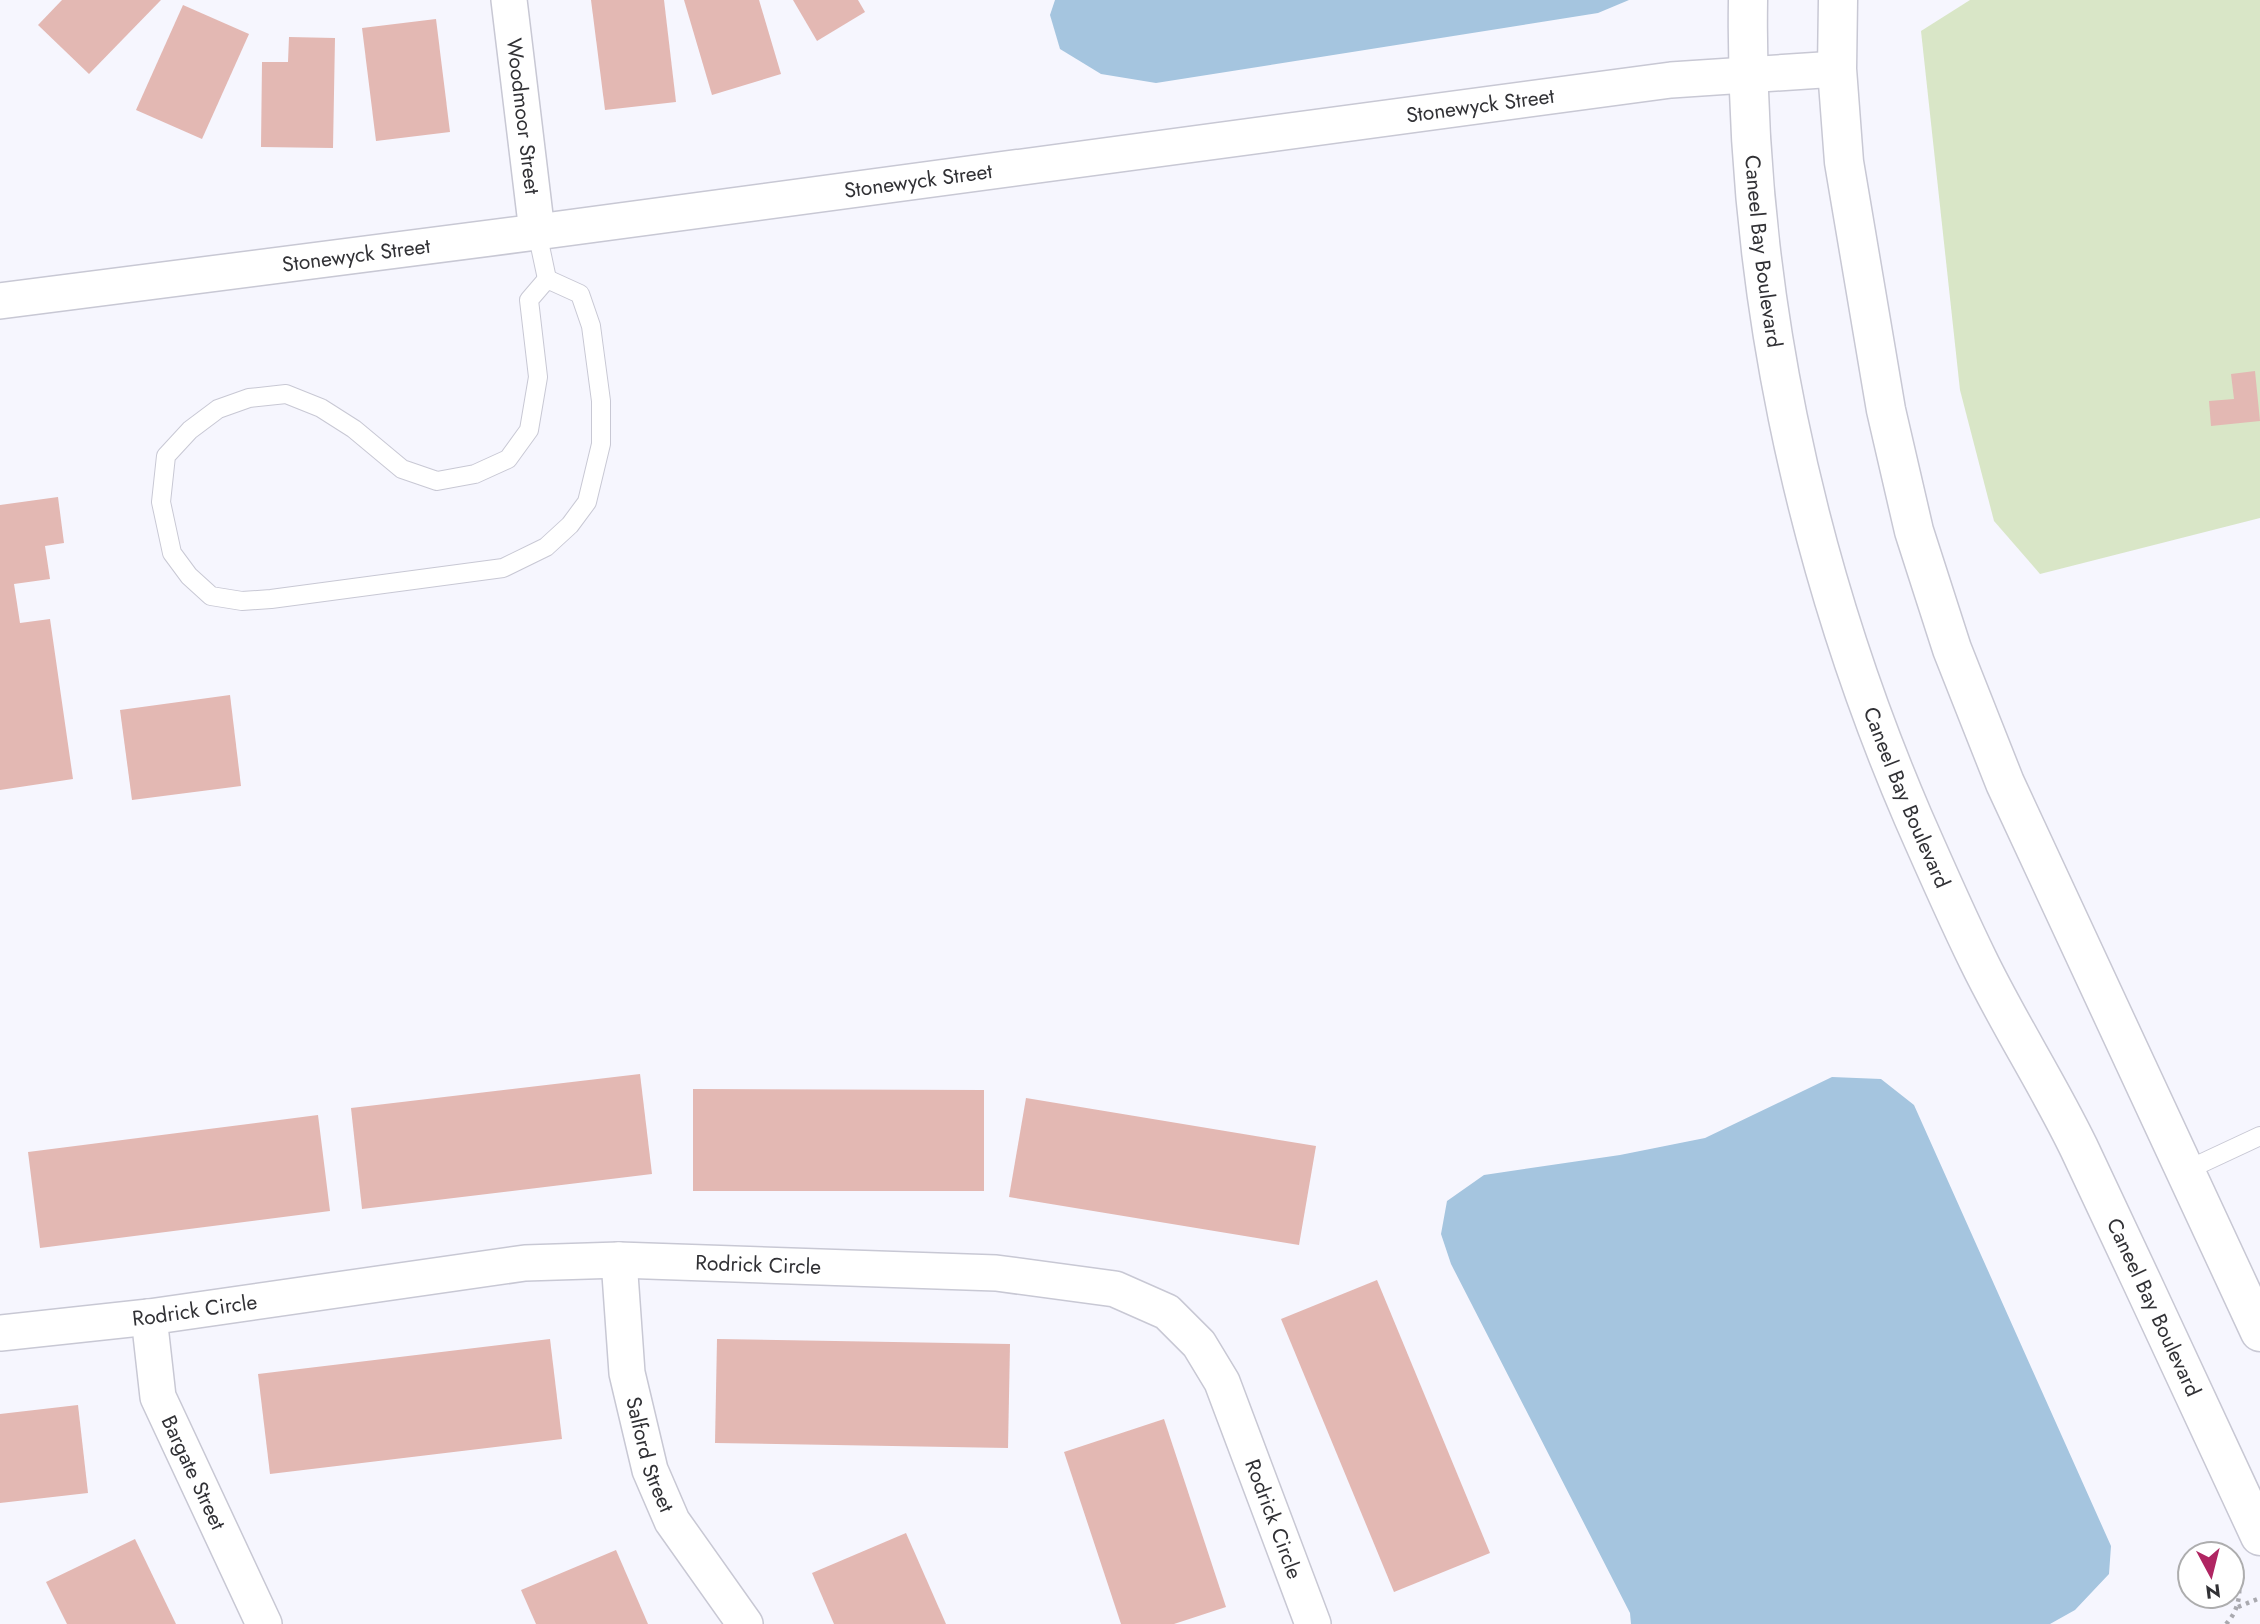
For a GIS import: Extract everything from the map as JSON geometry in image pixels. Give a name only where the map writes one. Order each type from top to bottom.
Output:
[{"type":"street","name":"Woodmoor Street","points":[[509,0],[537,232]]},
{"type":"street","name":"Caneel Bay Boulevard","points":[[1748,0],[1747,75],[1764,287],[1781,385],[1815,532],[1854,665],[1912,816],[1978,960],[2077,1143],[2260,1536]]},
{"type":"street","points":[[1838,0],[1837,69],[1844,162],[1886,410],[1914,530],[1952,649],[2005,783],[2260,1332]]},
{"type":"street","name":"Stonewyck Street","points":[[0,301],[1671,80],[1837,69]]},
{"type":"street","name":"Rodrick Circle","points":[[0,1333],[149,1317],[525,1263],[619,1260],[996,1273],[1115,1289],[1167,1312],[1199,1345],[1222,1382],[1313,1624]]},
{"type":"street","name":"Salford Street","points":[[619,1260],[626,1373],[650,1470],[672,1521],[746,1624]]},
{"type":"street","name":"Bargate Street","points":[[149,1317],[158,1397],[264,1624]]},
{"type":"lane","points":[[537,232],[547,279]]},
{"type":"lane","points":[[547,279],[580,293],[590,326],[601,401],[601,444],[587,502],[569,525],[546,547],[503,568],[271,599],[242,601],[211,596],[189,576],[172,553],[161,502],[166,456],[190,430],[218,409],[249,398],[286,394],[321,408],[354,429],[402,469],[437,481],[475,474],[508,459],[529,430],[538,377],[529,300],[547,279]]},
{"type":"lane","points":[[2185,1171],[2260,1136]]},
{"type":"green space","points":[[1970,0],[2260,0],[2260,518],[2040,574],[1994,521],[1960,390],[1921,31]]},
{"type":"water","points":[[1055,0],[1629,0],[1598,13],[1156,83],[1101,74],[1060,49],[1050,15]]},
{"type":"water","points":[[1832,1077],[1881,1079],[1914,1105],[2111,1546],[2109,1574],[2075,1610],[2050,1624],[1631,1624],[1630,1613],[1451,1264],[1441,1234],[1447,1201],[1484,1175],[1620,1155],[1705,1138]]},
{"type":"building","points":[[62,0],[161,0],[89,74],[38,25]]},
{"type":"building","points":[[591,0],[664,0],[676,102],[605,110]]},
{"type":"building","points":[[684,0],[759,0],[781,74],[712,95]]},
{"type":"building","points":[[793,0],[858,0],[865,12],[817,41]]},
{"type":"building","points":[[183,5],[249,34],[202,139],[136,110]]},
{"type":"building","points":[[436,19],[450,132],[376,141],[362,28]]},
{"type":"building","points":[[289,37],[335,38],[333,148],[261,147],[262,62],[288,62]]},
{"type":"building","points":[[2255,371],[2260,421],[2211,426],[2209,401],[2234,399],[2231,374]]},
{"type":"building","points":[[58,497],[64,543],[45,546],[50,579],[14,584],[20,623],[50,619],[73,779],[0,790],[0,505]]},
{"type":"building","points":[[230,695],[241,786],[132,800],[120,710]]},
{"type":"building","points":[[640,1074],[652,1174],[362,1209],[351,1108]]},
{"type":"building","points":[[693,1089],[984,1090],[984,1191],[693,1191]]},
{"type":"building","points":[[1026,1098],[1316,1146],[1299,1245],[1009,1197]]},
{"type":"building","points":[[318,1115],[330,1211],[40,1248],[28,1152]]},
{"type":"building","points":[[1377,1280],[1490,1553],[1394,1592],[1281,1319]]},
{"type":"building","points":[[550,1339],[562,1439],[270,1474],[258,1374]]},
{"type":"building","points":[[717,1339],[1010,1344],[1008,1448],[715,1443]]},
{"type":"building","points":[[78,1405],[88,1493],[0,1503],[0,1414]]},
{"type":"building","points":[[1164,1419],[1226,1607],[1174,1624],[1121,1624],[1064,1452]]},
{"type":"building","points":[[906,1533],[946,1624],[834,1624],[812,1573]]},
{"type":"building","points":[[135,1539],[176,1624],[67,1624],[46,1582]]},
{"type":"building","points":[[616,1550],[648,1624],[536,1624],[521,1590]]}]
